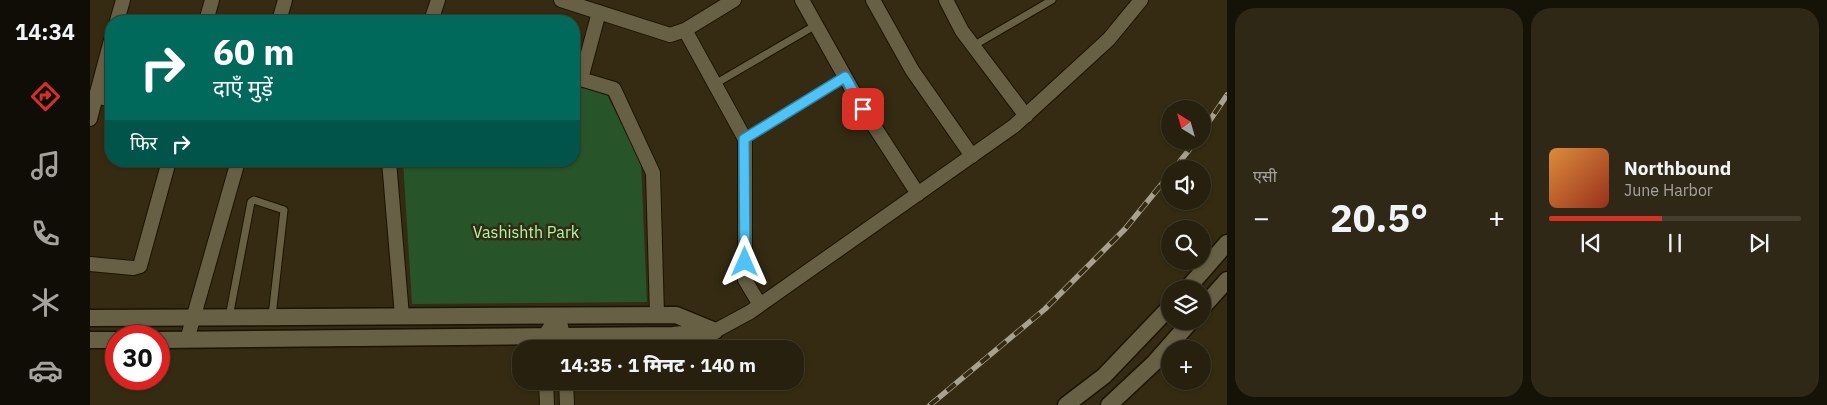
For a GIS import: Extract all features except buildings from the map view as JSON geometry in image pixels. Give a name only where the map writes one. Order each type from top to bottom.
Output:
[{"type":"street","points":[[118,15],[122,0]]},
{"type":"street","points":[[208,15],[212,0]]},
{"type":"street","points":[[280,15],[285,0]]},
{"type":"street","points":[[433,15],[438,0]]},
{"type":"street","points":[[561,0],[670,35],[685,30],[734,0]]},
{"type":"street","points":[[802,0],[863,109],[918,194]]},
{"type":"street","points":[[874,0],[912,70],[972,156]]},
{"type":"street","points":[[605,340],[715,331],[760,305],[1026,116],[1109,39],[1140,0]]},
{"type":"street","points":[[951,2],[962,31],[1026,116]]},
{"type":"street","points":[[580,69],[600,12]]},
{"type":"street","points":[[685,30],[744,139],[745,280],[760,305]]},
{"type":"street","points":[[90,119],[105,62]]},
{"type":"street","points":[[580,79],[614,89],[653,173],[657,315]]},
{"type":"street","points":[[96,96],[105,98]]},
{"type":"street","points":[[90,264],[133,268],[140,266],[167,167]]},
{"type":"street","points":[[186,340],[236,167]]},
{"type":"street","points":[[390,167],[402,316]]},
{"type":"street","points":[[1195,280],[1227,243]]},
{"type":"street","points":[[1211,298],[1227,280]]},
{"type":"street","points":[[90,318],[676,315],[715,331]]},
{"type":"street","points":[[557,316],[563,340]]},
{"type":"street","points":[[545,340],[557,316]]},
{"type":"street","points":[[1066,405],[1104,376],[1161,316]]},
{"type":"street","points":[[1109,405],[1154,363],[1183,330]]},
{"type":"street","points":[[90,340],[105,340]]},
{"type":"street","points":[[170,340],[512,343]]},
{"type":"street","points":[[546,390],[546,405]]},
{"type":"street","points":[[566,390],[567,405]]},
{"type":"lane","points":[[973,46],[1052,0]]},
{"type":"lane","points":[[715,84],[816,25]]},
{"type":"lane","points":[[744,139],[845,77]]},
{"type":"lane","points":[[228,318],[251,202],[254,200],[284,210],[271,317]]},
{"type":"green space","name":"Vashishth Park","points":[[580,83],[605,91],[641,163],[647,302],[412,304],[403,167],[580,167]]},
{"type":"railway","points":[[1211,119],[1227,95]]},
{"type":"railway","points":[[1181,160],[1189,150]]},
{"type":"railway","points":[[930,405],[1045,309],[1125,229],[1161,185]]},
{"type":"route","points":[[745,262],[744,139],[845,77],[863,109]]}]
